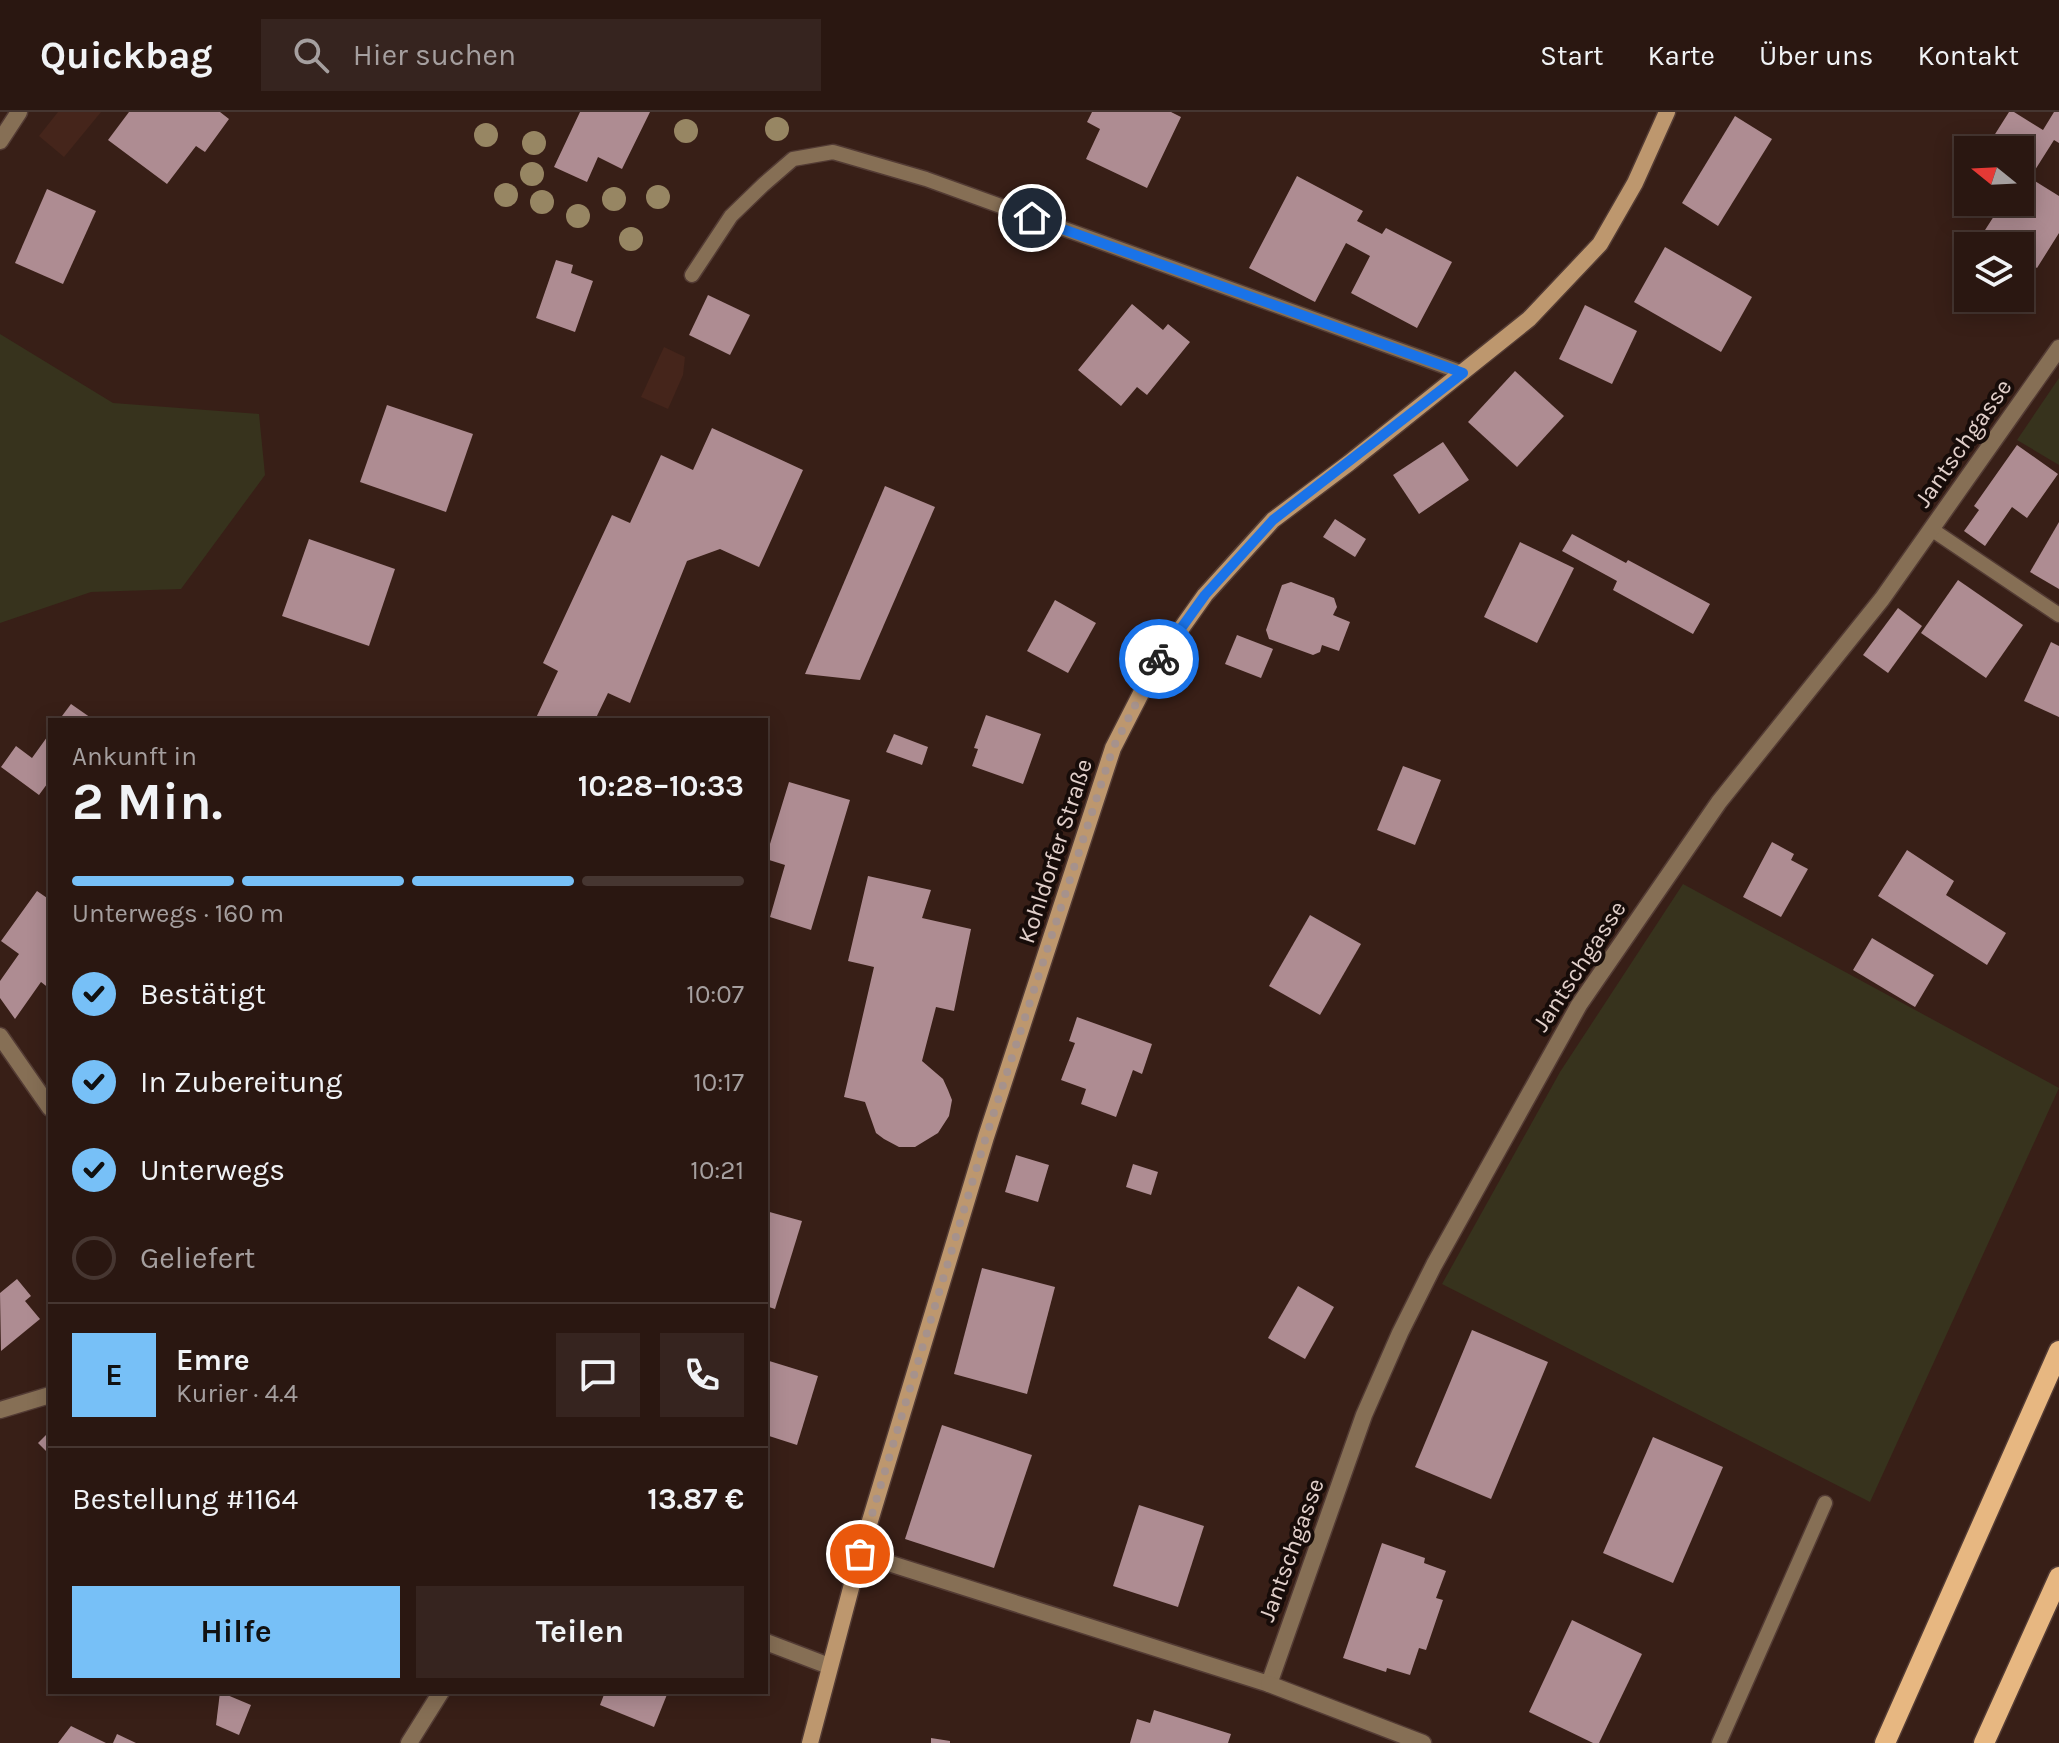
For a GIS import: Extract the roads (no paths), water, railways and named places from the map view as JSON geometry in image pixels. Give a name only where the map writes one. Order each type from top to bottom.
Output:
[{"type":"main road","points":[[1885,1743],[2059,1351]]},
{"type":"main road","points":[[1984,1743],[2059,1577]]},
{"type":"street","points":[[0,141],[19,112]]},
{"type":"street","name":"Kohldorfer Straße","points":[[810,1743],[860,1554],[986,1137],[1113,748],[1141,692],[1156,664],[1205,595],[1273,520],[1529,319],[1600,244],[1635,183],[1667,112]]},
{"type":"street","name":"Jantschgasse","points":[[1269,1684],[1364,1415],[1400,1333],[1434,1265],[1579,1005],[1719,802],[1882,599],[2059,348]]},
{"type":"street","points":[[0,1036],[48,1105]]},
{"type":"street","points":[[0,1410],[48,1396]]},
{"type":"street","points":[[860,1554],[1269,1684],[1423,1743]]},
{"type":"street","points":[[768,1643],[829,1666]]},
{"type":"street","points":[[409,1743],[440,1694]]},
{"type":"lane","points":[[692,275],[731,216],[763,185],[793,159],[833,152],[926,179],[1463,373]]},
{"type":"lane","points":[[1931,529],[2059,615]]},
{"type":"lane","points":[[1719,1743],[1825,1503]]}]
